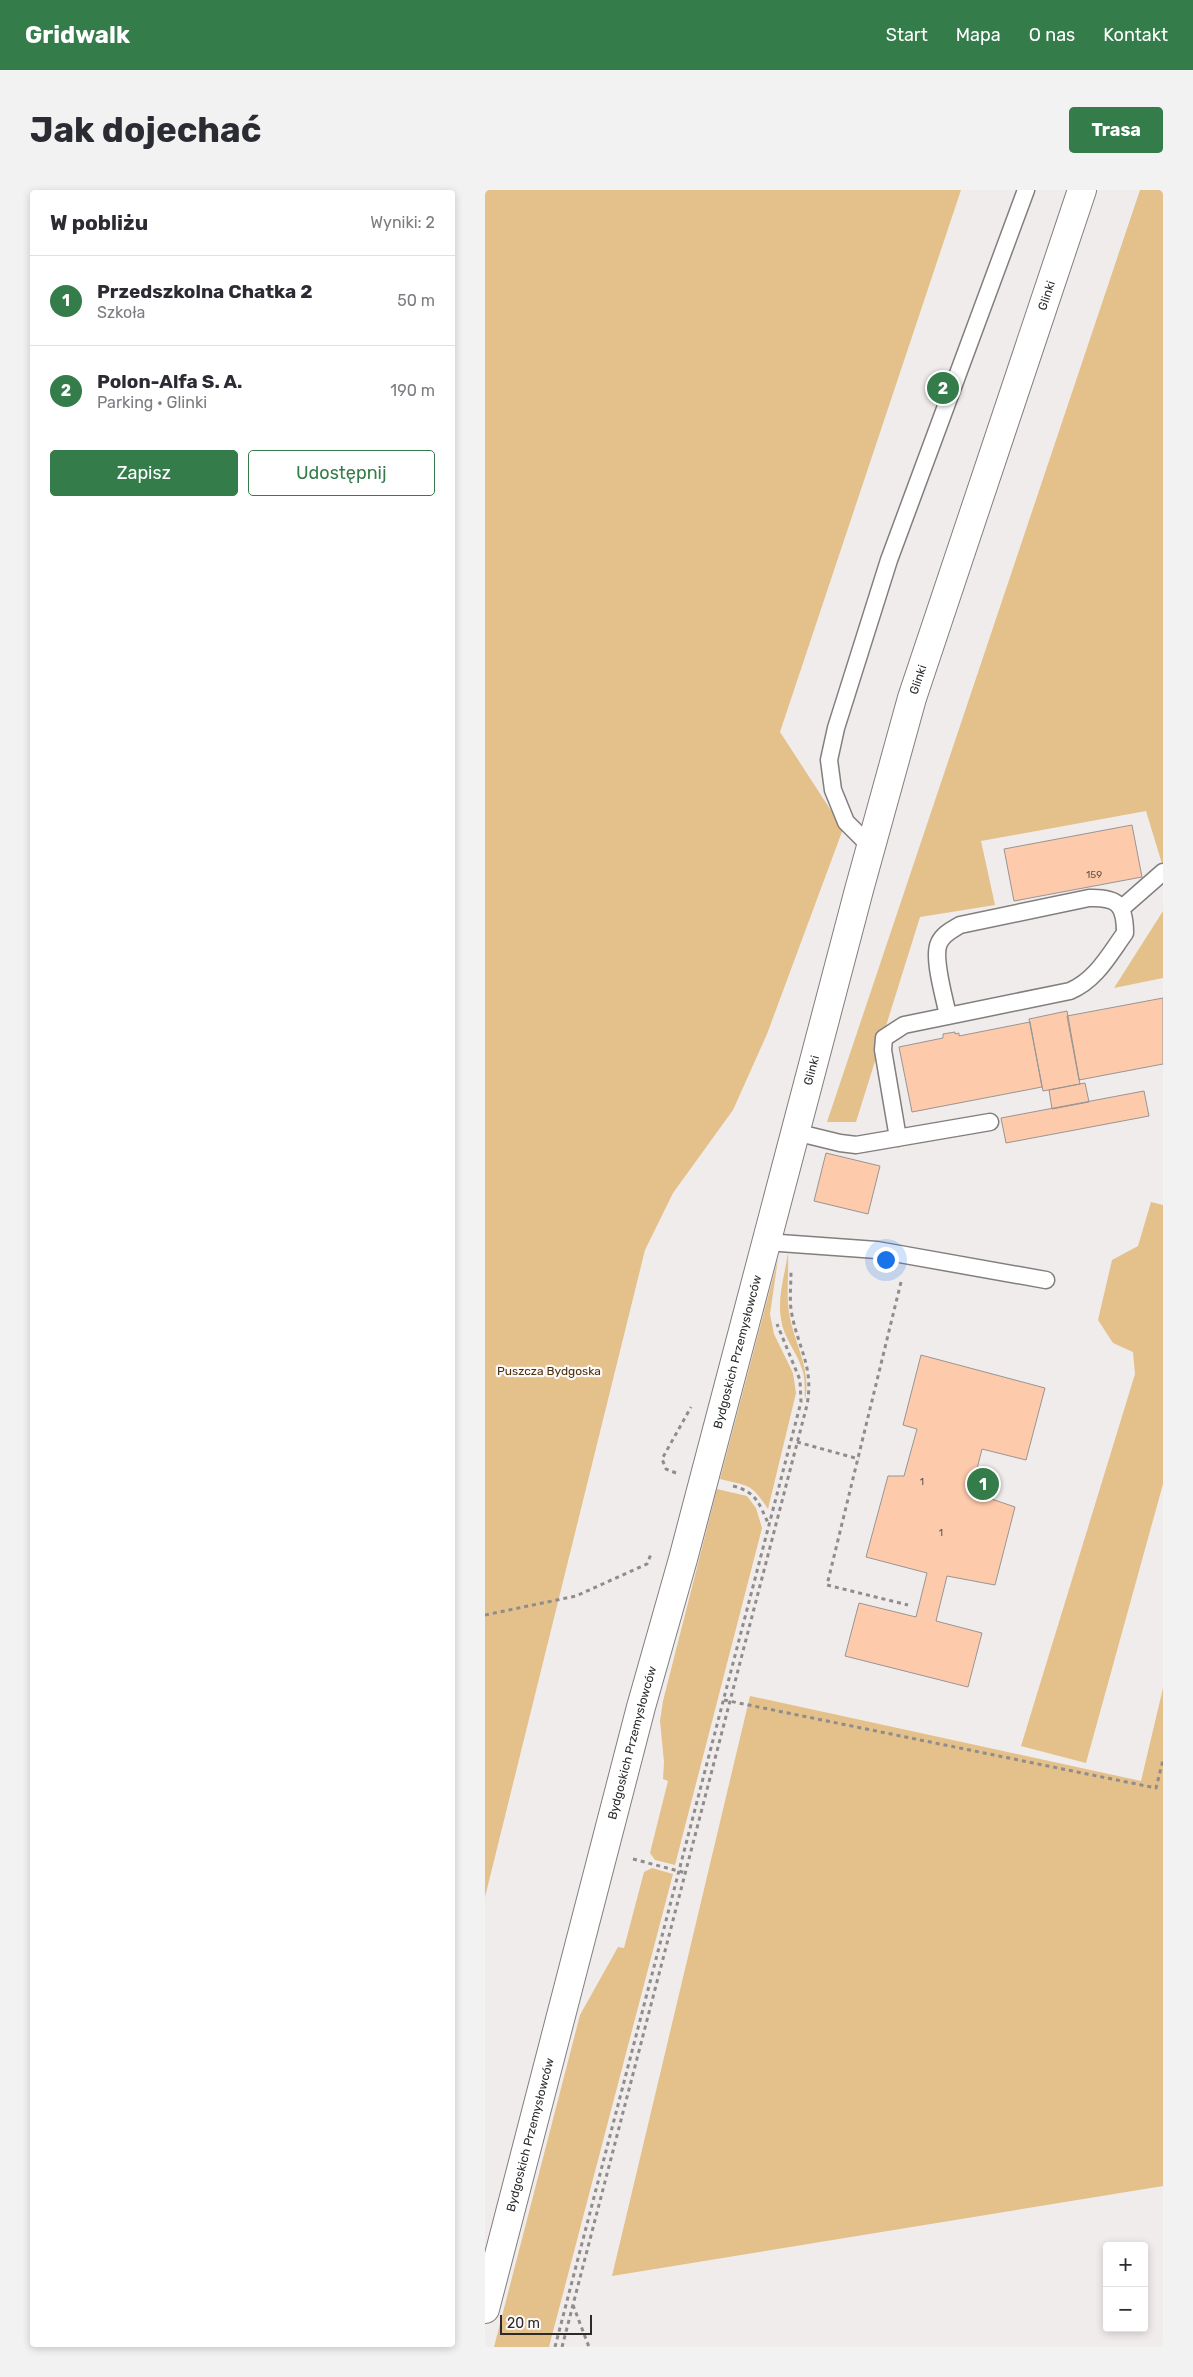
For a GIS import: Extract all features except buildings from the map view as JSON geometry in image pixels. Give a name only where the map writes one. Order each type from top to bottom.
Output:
[{"type":"street","name":"Glinki","points":[[783,1178],[912,698],[1082,190]]},
{"type":"street","name":"Bydgoskich Przemysłowców","points":[[485,2310],[641,1707],[685,1551],[778,1244],[783,1178]]},
{"type":"lane","points":[[871,848],[846,822],[833,790],[829,760],[836,728],[889,560],[1026,190]]},
{"type":"lane","points":[[1122,908],[1163,872]]},
{"type":"lane","points":[[898,1138],[883,1050],[885,1038],[903,1025],[948,1016],[1070,991],[1082,986],[1096,974],[1125,932],[1122,908],[1115,901],[1105,898],[1089,898],[960,925],[945,934],[939,944],[937,959],[948,1016]]},
{"type":"lane","points":[[795,1132],[856,1145],[990,1122]]},
{"type":"lane","points":[[778,1244],[877,1250],[1046,1280]]},
{"type":"path","points":[[562,2347],[686,1873],[810,1386],[805,1355],[791,1309],[778,1244]]},
{"type":"path","points":[[901,1282],[827,1585],[908,1605]]},
{"type":"path","points":[[555,2347],[801,1402],[800,1380],[780,1335],[776,1319]]},
{"type":"path","points":[[797,1442],[859,1459]]},
{"type":"path","points":[[485,1615],[575,1596],[647,1564],[655,1546]]},
{"type":"path","points":[[724,1700],[1156,1788],[1163,1760]]},
{"type":"path","points":[[633,1859],[686,1873]]},
{"type":"path","points":[[573,2305],[589,2347]]},
{"type":"green space","name":"Puszcza Bydgoska","points":[[485,190],[961,190],[780,732],[843,829],[767,1034],[733,1110],[673,1193],[645,1250],[485,1897]]},
{"type":"green space","points":[[1140,190],[1163,190],[1163,867],[1146,811],[981,841],[995,905],[920,917],[856,1122],[827,1122]]},
{"type":"green space","points":[[1163,911],[1163,978],[1114,988]]},
{"type":"green space","points":[[1151,1202],[1163,1205],[1163,1484],[1086,1763],[1021,1746],[1135,1374],[1133,1352],[1113,1343],[1098,1320],[1112,1260],[1138,1246]]},
{"type":"green space","points":[[788,1253],[788,1305],[806,1377],[805,1400],[803,1373],[784,1332],[780,1311]]},
{"type":"green space","points":[[778,1259],[770,1314],[774,1334],[793,1373],[796,1393],[768,1509],[749,1487],[720,1479]]},
{"type":"green space","points":[[717,1489],[747,1496],[756,1508],[762,1528],[675,1865],[655,1860],[650,1853],[668,1781],[663,1779],[664,1762],[660,1721],[663,1701]]},
{"type":"green space","points":[[1163,1688],[1163,2186],[612,2276],[750,1696],[1141,1781]]},
{"type":"green space","points":[[652,1868],[673,1874],[549,2347],[494,2347],[580,2015],[618,1947],[624,1948],[644,1872]]},
{"type":"place","name":"Polon-Alfa S. A.","points":[[943,388]]},
{"type":"place","name":"Przedszkolna Chatka 2","points":[[983,1484]]}]
